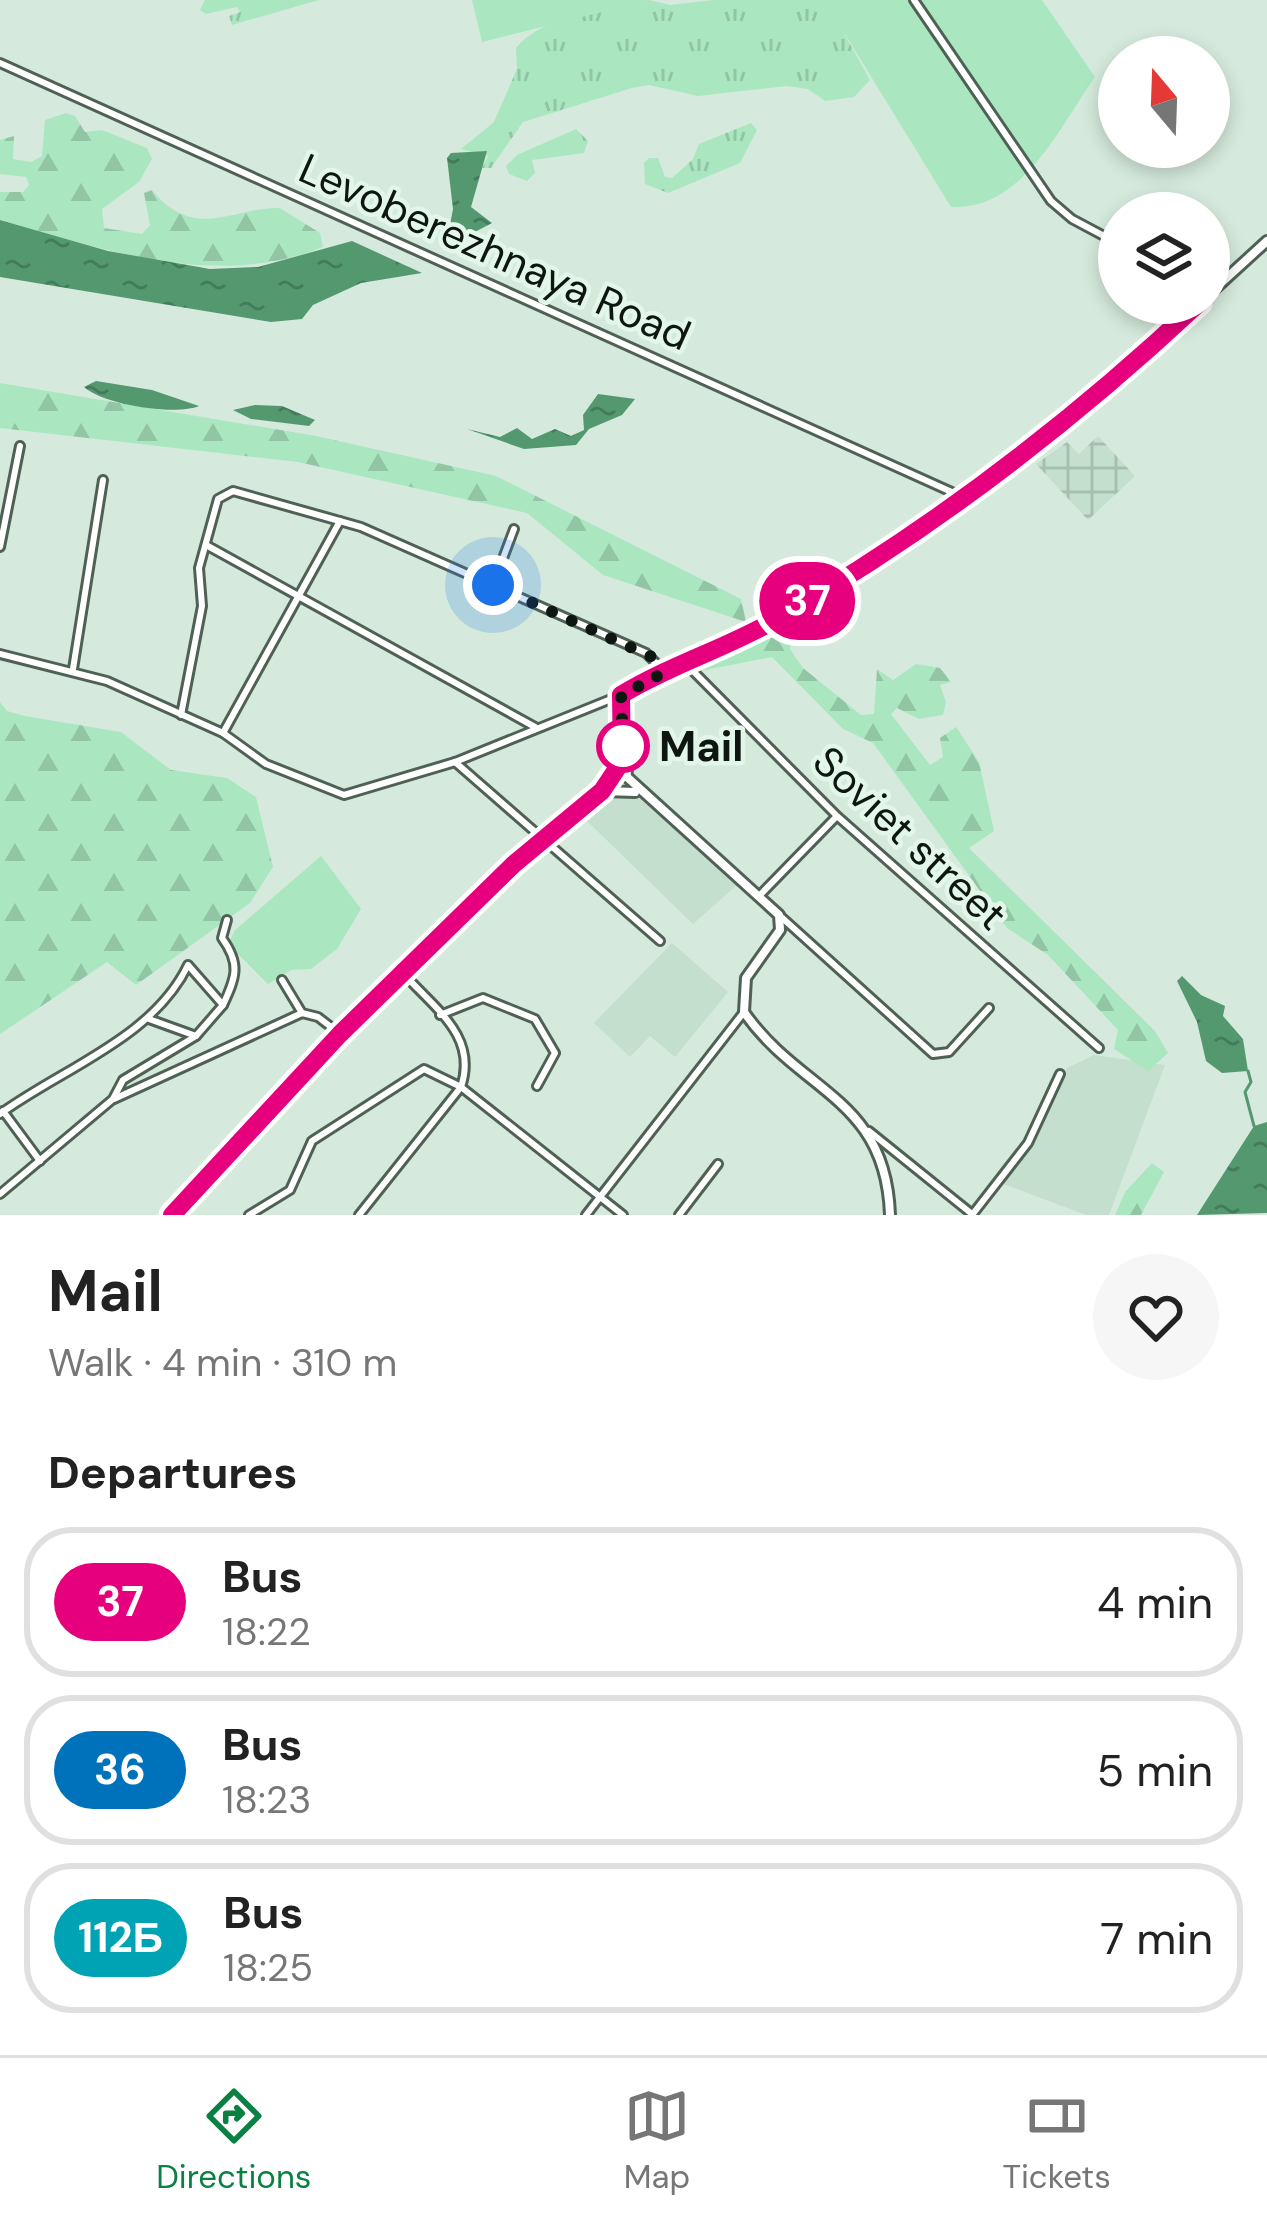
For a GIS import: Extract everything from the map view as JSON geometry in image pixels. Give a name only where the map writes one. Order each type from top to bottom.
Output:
[{"type":"street","points":[[914,0],[1051,201],[1098,233]]},
{"type":"street","name":"Levoberezhnaya Road","points":[[0,63],[965,498]]},
{"type":"street","points":[[1230,274],[1267,241]]},
{"type":"street","points":[[0,655],[73,669],[223,733],[266,764],[344,795],[454,761],[621,695],[799,606],[965,498],[1078,411],[1175,324]]},
{"type":"street","points":[[0,547],[20,446]]},
{"type":"street","points":[[73,669],[103,480]]},
{"type":"street","points":[[182,715],[201,617],[199,568],[218,499],[239,491],[340,520],[646,653],[656,663],[657,677]]},
{"type":"street","points":[[223,733],[340,520]]},
{"type":"street","points":[[493,585],[514,530]]},
{"type":"street","points":[[206,545],[535,727]]},
{"type":"street","name":"Soviet street","points":[[687,665],[837,816],[1100,1048]]},
{"type":"street","points":[[621,695],[626,777],[933,1054],[949,1052],[989,1008]]},
{"type":"street","points":[[454,761],[660,941]]},
{"type":"street","points":[[172,1215],[340,1034],[602,791],[622,761]]},
{"type":"street","points":[[602,791],[626,788],[644,797]]},
{"type":"street","points":[[759,896],[837,816]]},
{"type":"street","points":[[586,1215],[744,1012],[746,978],[780,930],[779,915]]},
{"type":"street","points":[[113,1100],[123,1080],[196,1036],[223,1005],[236,976],[235,957],[222,938],[227,920]]},
{"type":"street","points":[[40,1161],[1,1113],[147,1018],[175,992],[188,965],[223,1005]]},
{"type":"street","points":[[359,1215],[461,1087],[468,1051],[403,973]]},
{"type":"street","points":[[282,980],[302,1013]]},
{"type":"street","points":[[440,1015],[484,998],[535,1019],[555,1053],[537,1086]]},
{"type":"street","points":[[744,1012],[867,1129],[972,1215],[1028,1143],[1060,1074]]},
{"type":"street","points":[[0,1194],[113,1100],[302,1013],[318,1017],[340,1034]]},
{"type":"street","points":[[147,1018],[196,1036]]},
{"type":"street","points":[[249,1215],[290,1190],[312,1141],[402,1079],[424,1070],[461,1087],[623,1215]]},
{"type":"street","points":[[867,1129],[883,1162],[890,1215]]},
{"type":"street","points":[[680,1215],[718,1164]]},
{"type":"shaded area","points":[[1098,436],[1135,476],[1088,520],[1036,464],[1067,442],[1079,454]]},
{"type":"shaded area","points":[[634,794],[737,885],[693,924],[585,819],[610,795]]},
{"type":"shaded area","points":[[672,943],[728,992],[675,1057],[650,1036],[630,1057],[594,1023]]},
{"type":"shaded area","points":[[1094,1055],[1165,1065],[1109,1215],[1086,1215],[1003,1184],[1033,1146],[1067,1068]]},
{"type":"green space","points":[[205,0],[319,0],[232,25],[229,16],[240,12],[237,7],[206,14],[200,10]]},
{"type":"green space","points":[[472,0],[650,0],[482,42]]},
{"type":"green space","points":[[650,0],[670,5],[713,0],[891,0],[845,35],[870,80],[854,97],[825,101],[808,89],[787,86],[698,96],[649,85],[523,122],[491,168],[482,168],[488,156],[461,149],[494,122],[517,69],[516,48],[528,36],[560,20]]},
{"type":"green space","points":[[824,0],[1042,0],[1095,77],[1052,142],[1018,181],[976,205],[951,207]]},
{"type":"green space","points":[[66,113],[75,116],[85,132],[102,130],[147,148],[152,159],[139,182],[102,209],[104,228],[142,234],[150,225],[144,193],[152,190],[168,206],[199,218],[280,208],[320,233],[323,247],[283,259],[202,265],[121,253],[0,220],[0,192],[23,192],[29,185],[26,177],[0,174],[0,140],[14,136],[13,159],[31,162],[42,156],[45,120]]},
{"type":"green space","points":[[751,123],[757,130],[740,163],[668,193],[645,184],[644,163],[649,158],[658,158],[665,177],[672,178],[693,159],[699,144]]},
{"type":"green space","points":[[576,129],[588,141],[584,153],[532,160],[535,173],[527,181],[509,174],[506,166],[517,155]]},
{"type":"green space","points":[[0,383],[316,436],[496,476],[741,599],[746,622],[603,575],[527,513],[298,462],[0,428]]},
{"type":"green space","points":[[782,628],[794,633],[790,649],[803,668],[861,715],[874,714],[877,669],[893,680],[916,664],[940,668],[951,682],[940,685],[946,702],[943,715],[919,719],[897,708],[891,714],[930,765],[943,757],[940,738],[956,727],[979,762],[994,831],[969,848],[1155,1031],[1168,1053],[1148,1071],[1114,1049],[1118,1030],[1048,955],[1007,928],[873,743],[843,729],[772,657],[700,671],[696,665]]},
{"type":"green space","points":[[0,702],[7,711],[25,716],[121,732],[171,770],[227,778],[256,797],[273,867],[250,903],[136,985],[107,962],[0,1034]]},
{"type":"green space","points":[[321,856],[361,909],[337,949],[311,969],[291,970],[268,984],[228,944],[235,930]]},
{"type":"green space","points":[[1152,1163],[1164,1172],[1141,1215],[1115,1215],[1125,1192]]},
{"type":"water","points":[[487,151],[471,207],[492,223],[454,243],[448,235],[453,209],[447,158],[451,153]]},
{"type":"water","points":[[0,220],[108,251],[210,269],[258,267],[352,241],[422,273],[361,283],[313,305],[302,319],[271,322],[0,277]]},
{"type":"water","points":[[96,381],[152,390],[199,406],[174,410],[123,404],[84,387]]},
{"type":"water","points":[[598,394],[635,399],[622,415],[589,429],[576,445],[524,449],[467,429],[500,437],[517,428],[532,439],[555,429],[571,436],[584,430],[583,415]]},
{"type":"water","points":[[282,406],[315,420],[309,426],[251,419],[233,410]]},
{"type":"water","points":[[1182,976],[1201,995],[1225,1006],[1223,1016],[1243,1039],[1248,1071],[1222,1073],[1206,1061],[1197,1022],[1177,981]]},
{"type":"water","points":[[1267,1122],[1267,1213],[1197,1215],[1254,1126]]},
{"type":"waterway","points":[[1248,1071],[1251,1082],[1245,1092],[1254,1126]]},
{"type":"bus line","name":"37","points":[[172,1215],[340,1034],[514,864],[592,803],[622,761],[621,695],[778,618],[926,525],[1055,430],[1176,324]]},
{"type":"place","name":"Mail","points":[[623,746]]},
{"type":"route","points":[[493,585],[652,657],[657,677],[621,695],[623,746]]}]
